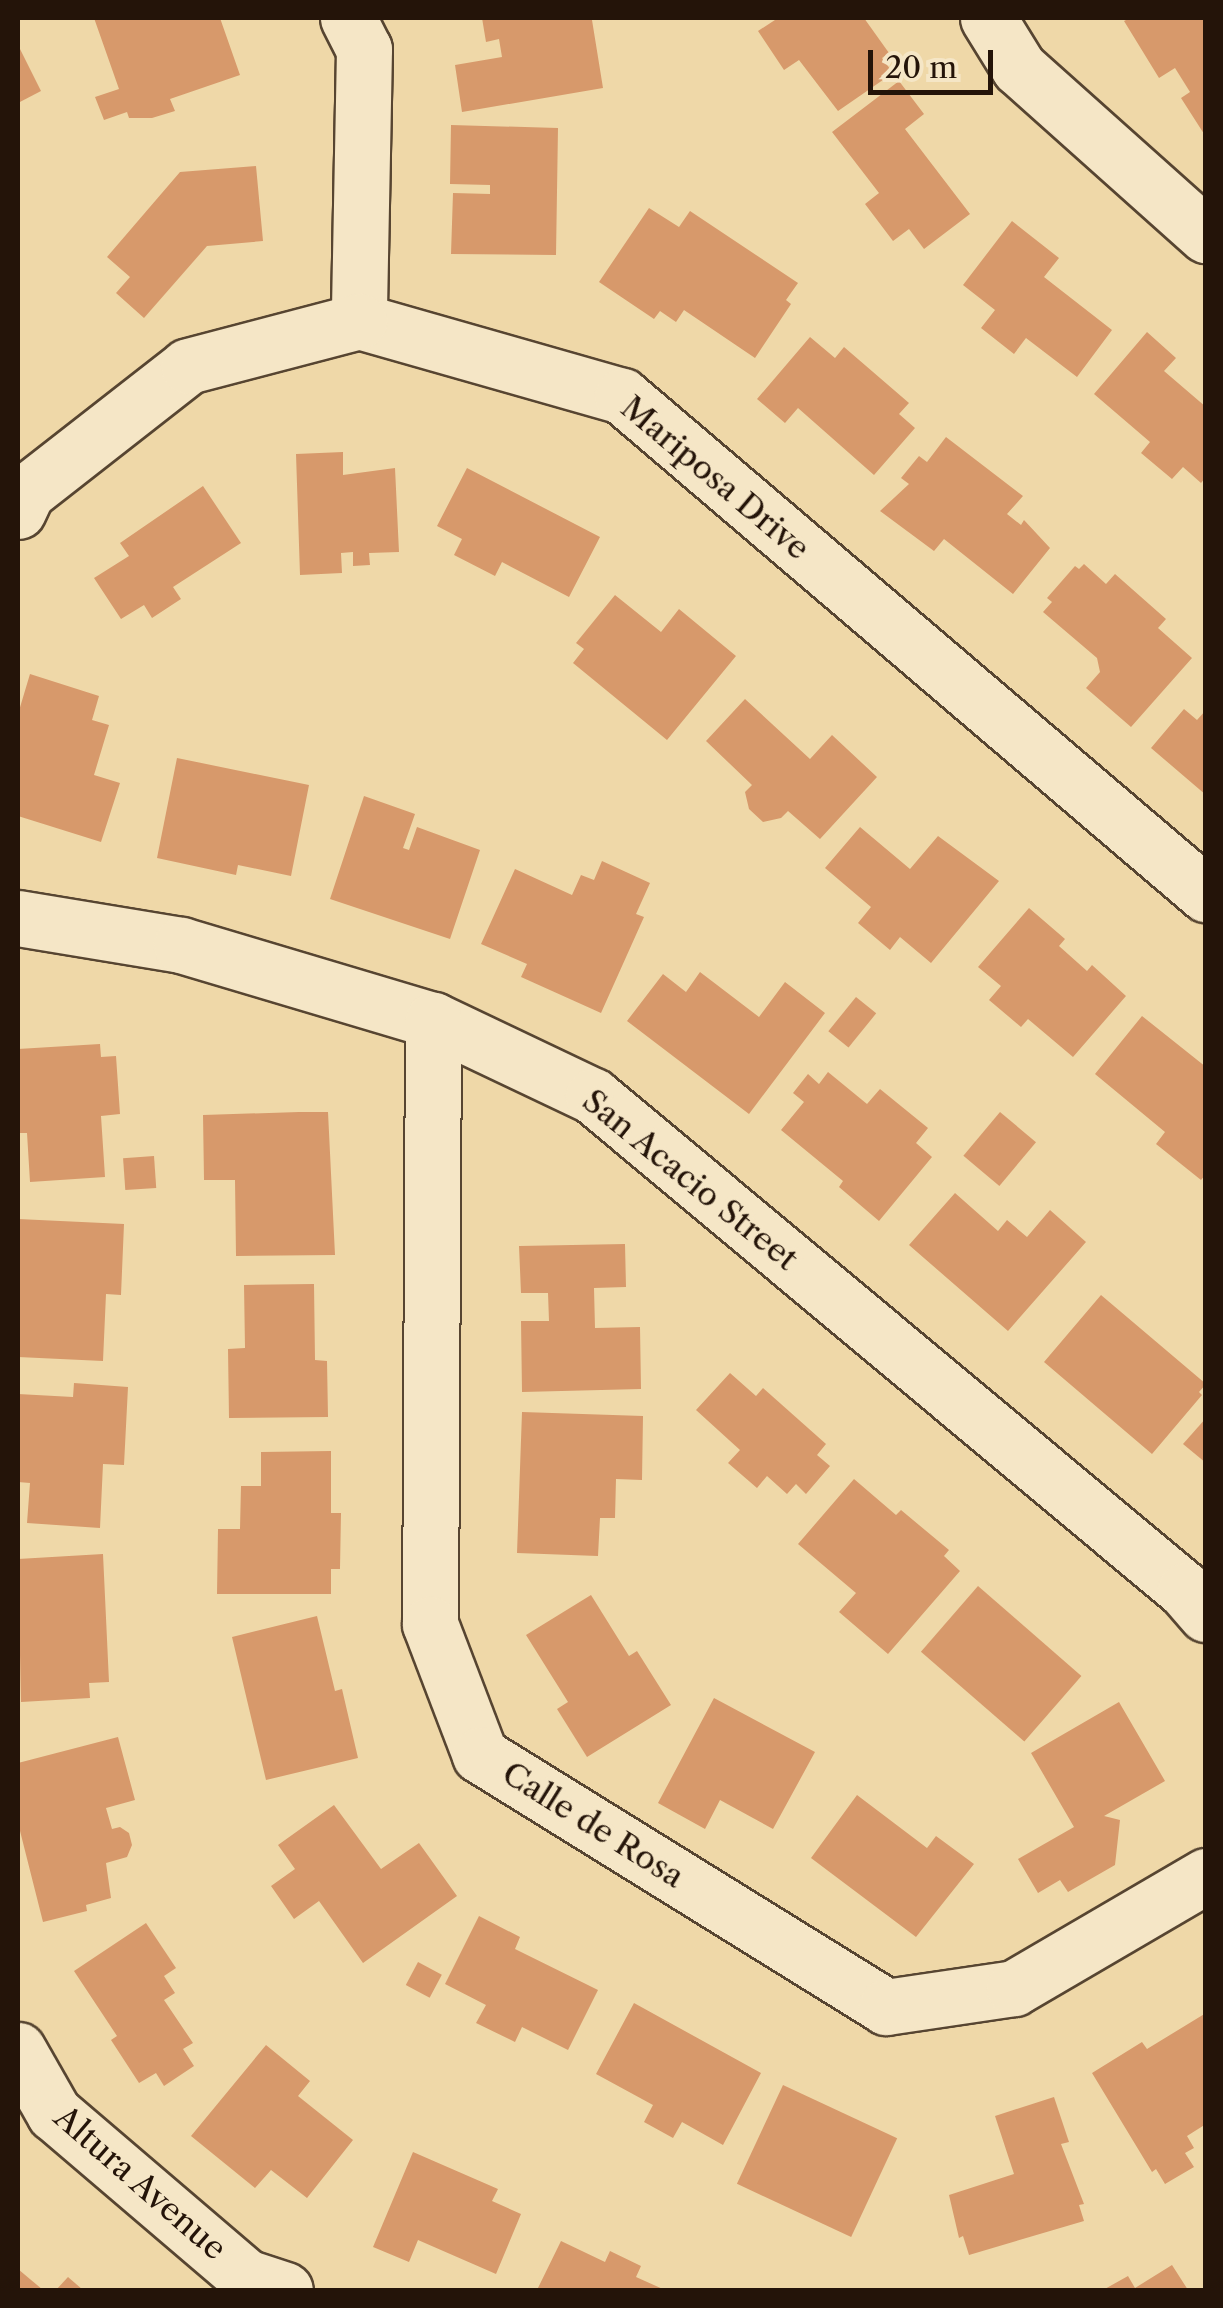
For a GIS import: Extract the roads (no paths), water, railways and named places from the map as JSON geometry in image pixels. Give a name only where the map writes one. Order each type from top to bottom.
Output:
[{"type":"street","points":[[18,510],[27,492],[188,366],[358,321],[364,49],[348,18]]},
{"type":"street","points":[[988,18],[1019,68],[1206,235]]},
{"type":"street","name":"Mariposa Drive","points":[[358,321],[622,396],[1206,894]]},
{"type":"street","name":"San Acacio Street","points":[[18,918],[181,945],[433,1020],[593,1096],[1170,1577],[1206,1614]]},
{"type":"street","name":"Calle de Rosa","points":[[433,1020],[430,1624],[480,1754],[886,2007],[1014,1988],[1206,1876]]},
{"type":"street","name":"Altura Avenue","points":[[18,2050],[54,2113],[246,2277],[286,2290]]}]
